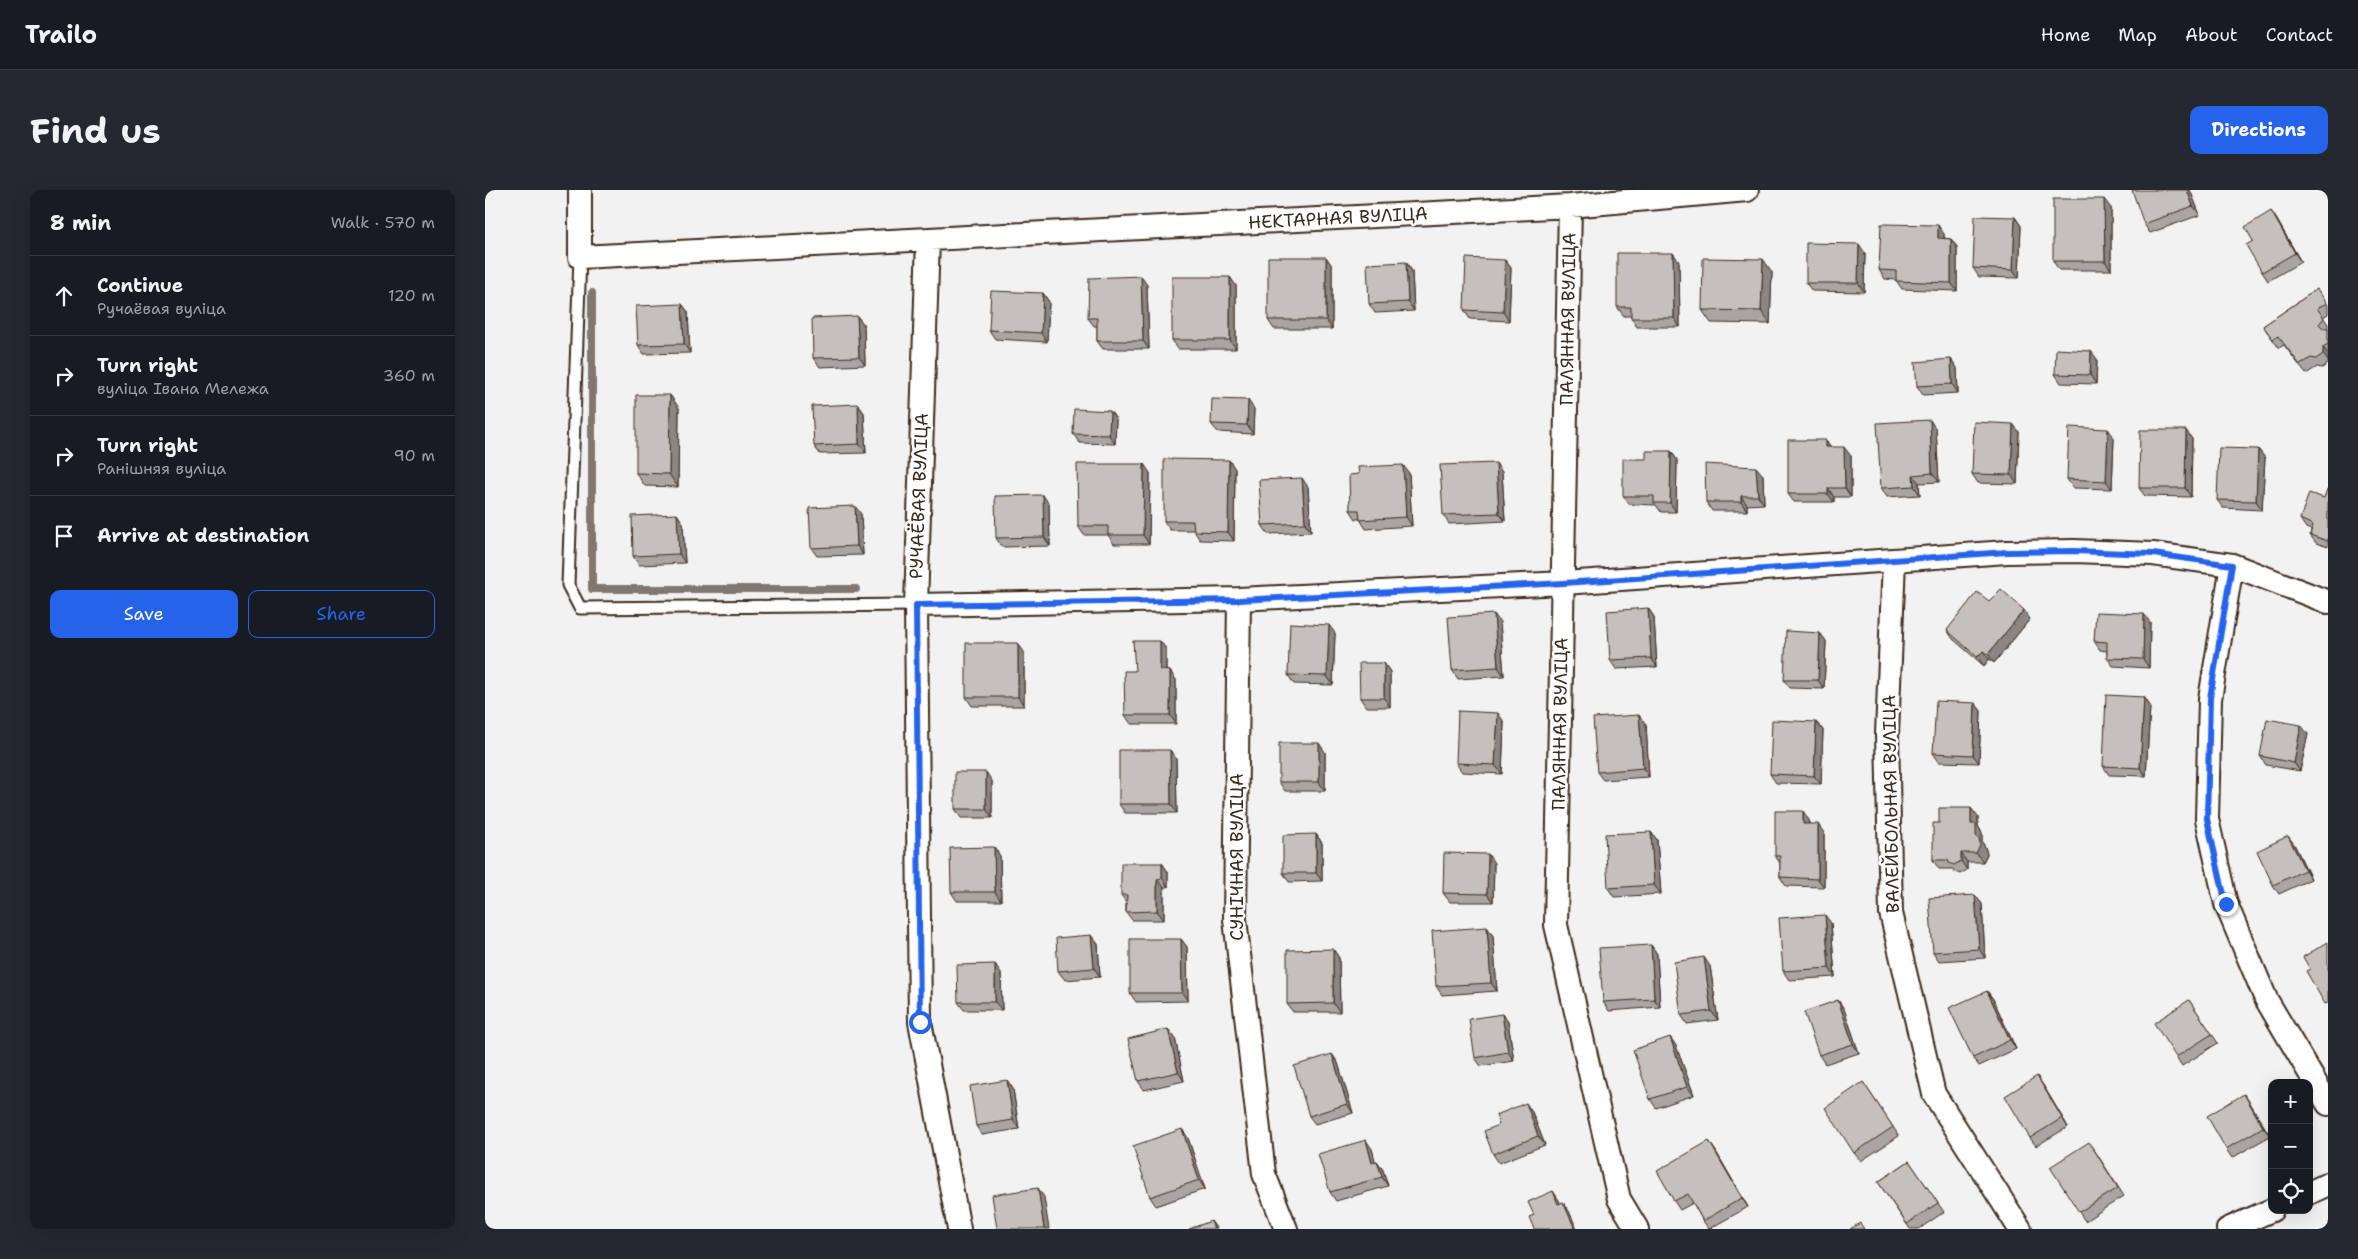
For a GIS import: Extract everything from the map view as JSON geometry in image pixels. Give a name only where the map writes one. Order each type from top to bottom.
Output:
[{"type":"street","points":[[580,190],[580,258]]},
{"type":"street","name":"НЕКТАРНАЯ ВУЛІЦА","points":[[580,258],[928,238],[1570,206],[1681,193],[1747,190]]},
{"type":"street","name":"ПАЛЯННАЯ ВУЛІЦА","points":[[1570,206],[1556,924],[1619,1199],[1637,1229]]},
{"type":"street","name":"РУЧАЁВАЯ ВУЛІЦА","points":[[928,238],[916,605],[920,1022],[959,1229]]},
{"type":"street","points":[[916,605],[1239,600],[1564,583],[2007,552],[2074,551],[2153,554],[2232,565],[2328,602]]},
{"type":"street","name":"ВАЛЕЙБОЛЬНАЯ ВУЛІЦА","points":[[1894,560],[1887,734],[1891,913],[1935,1094],[2020,1229]]},
{"type":"street","points":[[2232,565],[2210,698],[2207,819],[2226,904],[2265,999],[2328,1104]]},
{"type":"street","name":"СУНІЧНАЯ ВУЛІЦА","points":[[1239,600],[1235,919],[1264,1174],[1286,1229]]},
{"type":"street","points":[[2313,1191],[2328,1184]]},
{"type":"street","points":[[2228,1229],[2268,1212]]},
{"type":"lane","points":[[580,258],[568,585],[580,608],[916,605]]},
{"type":"building","points":[[2132,190],[2187,190],[2193,206],[2144,224]]},
{"type":"building","points":[[2053,199],[2104,199],[2105,261],[2053,261]]},
{"type":"building","points":[[2271,211],[2295,253],[2262,272],[2246,245],[2253,241],[2245,227]]},
{"type":"building","points":[[1975,216],[2015,217],[2013,270],[1973,268]]},
{"type":"building","points":[[1881,224],[1938,225],[1938,238],[1951,239],[1951,283],[1896,281],[1896,271],[1879,270]]},
{"type":"building","points":[[1806,243],[1859,244],[1858,283],[1806,283]]},
{"type":"building","points":[[1617,253],[1673,253],[1674,318],[1631,318],[1631,307],[1617,307]]},
{"type":"building","points":[[1268,257],[1326,257],[1326,320],[1268,320]]},
{"type":"building","points":[[1466,258],[1505,260],[1503,312],[1464,310]]},
{"type":"building","points":[[1703,258],[1763,259],[1761,311],[1702,310]]},
{"type":"building","points":[[1406,262],[1408,302],[1369,304],[1367,264]]},
{"type":"building","points":[[1141,276],[1143,341],[1097,341],[1097,318],[1088,318],[1089,278]]},
{"type":"building","points":[[1172,277],[1230,277],[1230,340],[1172,340]]},
{"type":"building","points":[[2317,289],[2327,303],[2317,308],[2324,318],[2319,324],[2323,328],[2328,328],[2328,344],[2323,347],[2323,354],[2316,359],[2311,358],[2300,365],[2278,336],[2273,339],[2263,326]]},
{"type":"building","points":[[991,291],[1043,293],[1041,333],[989,330]]},
{"type":"building","points":[[682,304],[684,344],[638,345],[636,306]]},
{"type":"building","points":[[857,316],[859,357],[813,358],[812,318]]},
{"type":"building","points":[[2056,349],[2091,351],[2090,375],[2055,374]]},
{"type":"building","points":[[1951,359],[1952,384],[1917,386],[1915,362]]},
{"type":"building","points":[[636,395],[670,395],[669,474],[636,473]]},
{"type":"building","points":[[1212,399],[1248,400],[1247,425],[1211,424]]},
{"type":"building","points":[[858,404],[859,444],[814,446],[812,406]]},
{"type":"building","points":[[1074,409],[1110,411],[1109,435],[1073,434]]},
{"type":"building","points":[[1930,420],[1932,473],[1913,475],[1914,486],[1881,488],[1877,423]]},
{"type":"building","points":[[1974,422],[2013,424],[2011,475],[1972,474]]},
{"type":"building","points":[[2069,427],[2108,429],[2106,481],[2067,479]]},
{"type":"building","points":[[2140,430],[2186,430],[2185,488],[2139,488]]},
{"type":"building","points":[[1788,440],[1826,440],[1826,447],[1844,447],[1845,488],[1828,488],[1828,494],[1788,494]]},
{"type":"building","points":[[2219,448],[2258,449],[2256,501],[2217,500]]},
{"type":"building","points":[[1646,451],[1671,451],[1670,503],[1654,503],[1654,496],[1623,496],[1623,459],[1646,459]]},
{"type":"building","points":[[1164,459],[1229,460],[1228,532],[1194,531],[1193,521],[1164,521]]},
{"type":"building","points":[[1496,463],[1499,513],[1443,515],[1440,465]]},
{"type":"building","points":[[1077,464],[1144,464],[1143,535],[1108,535],[1108,526],[1078,526]]},
{"type":"building","points":[[1705,464],[1756,467],[1758,496],[1741,496],[1741,502],[1706,502]]},
{"type":"building","points":[[1403,465],[1406,517],[1360,520],[1359,510],[1350,510],[1349,475],[1359,474],[1358,467]]},
{"type":"building","points":[[1302,478],[1305,523],[1262,525],[1259,480]]},
{"type":"building","points":[[2327,489],[2328,541],[2310,535],[2313,525],[2300,519],[2309,493],[2324,498]]},
{"type":"building","points":[[1043,495],[1044,537],[996,538],[995,496]]},
{"type":"building","points":[[855,506],[857,546],[811,548],[809,508]]},
{"type":"building","points":[[677,514],[679,554],[633,556],[632,516]]},
{"type":"building","points":[[2001,589],[2024,610],[1988,654],[1983,651],[1977,657],[1947,630],[1977,592],[1989,601]]},
{"type":"building","points":[[1648,608],[1651,658],[1610,660],[1607,611]]},
{"type":"building","points":[[2096,612],[2144,614],[2143,659],[2107,658],[2107,642],[2094,641]]},
{"type":"building","points":[[1494,614],[1498,667],[1452,670],[1448,617]]},
{"type":"building","points":[[1290,623],[1329,625],[1327,676],[1288,675]]},
{"type":"building","points":[[1786,631],[1820,633],[1818,680],[1784,680]]},
{"type":"building","points":[[1133,641],[1160,641],[1160,670],[1170,671],[1170,715],[1125,715],[1124,671],[1135,671]]},
{"type":"building","points":[[966,643],[1018,643],[1018,697],[966,697]]},
{"type":"building","points":[[1359,663],[1384,663],[1384,698],[1360,698]]},
{"type":"building","points":[[2106,695],[2144,697],[2140,768],[2103,766]]},
{"type":"building","points":[[1936,701],[1975,703],[1973,755],[1933,753]]},
{"type":"building","points":[[1458,711],[1498,713],[1495,765],[1456,763]]},
{"type":"building","points":[[1639,715],[1643,768],[1597,772],[1593,718]]},
{"type":"building","points":[[2267,719],[2301,725],[2294,763],[2260,756]]},
{"type":"building","points":[[1772,720],[1816,722],[1814,776],[1770,774]]},
{"type":"building","points":[[1279,743],[1319,743],[1319,782],[1279,782]]},
{"type":"building","points":[[1119,750],[1170,750],[1171,804],[1119,804]]},
{"type":"building","points":[[955,772],[986,772],[986,809],[955,809]]},
{"type":"building","points":[[1939,808],[1971,808],[1971,824],[1976,824],[1976,836],[1979,838],[1980,845],[1976,853],[1961,853],[1961,861],[1954,865],[1949,863],[1948,860],[1933,860],[1933,823],[1939,823]]},
{"type":"building","points":[[1775,811],[1803,811],[1803,824],[1818,824],[1818,879],[1780,877],[1780,856],[1775,856]]},
{"type":"building","points":[[1651,832],[1654,885],[1608,888],[1605,834]]},
{"type":"building","points":[[1316,834],[1316,873],[1283,873],[1283,835]]},
{"type":"building","points":[[2288,836],[2305,870],[2273,885],[2257,851]]},
{"type":"building","points":[[994,847],[995,892],[951,892],[950,848]]},
{"type":"building","points":[[1444,853],[1488,854],[1487,894],[1443,893]]},
{"type":"building","points":[[1121,863],[1162,863],[1162,878],[1157,879],[1157,911],[1126,912],[1127,895],[1121,895]]},
{"type":"building","points":[[1975,895],[1979,949],[1933,952],[1929,898]]},
{"type":"building","points":[[1825,915],[1829,968],[1783,971],[1779,918]]},
{"type":"building","points":[[1487,927],[1491,983],[1436,986],[1432,931]]},
{"type":"building","points":[[1091,935],[1094,968],[1058,971],[1056,938]]},
{"type":"building","points":[[1130,939],[1181,939],[1182,993],[1130,993]]},
{"type":"building","points":[[2328,942],[2328,1003],[2325,1004],[2306,971],[2310,969],[2303,957]]},
{"type":"building","points":[[1651,945],[1654,999],[1603,1002],[1599,948]]},
{"type":"building","points":[[1333,949],[1333,1003],[1287,1004],[1287,950]]},
{"type":"building","points":[[1704,957],[1711,1011],[1681,1015],[1674,962]]},
{"type":"building","points":[[995,964],[995,1002],[958,1002],[957,965]]},
{"type":"building","points":[[1987,991],[2010,1040],[1973,1058],[1949,1008]]},
{"type":"building","points":[[1838,1000],[1853,1044],[1819,1055],[1804,1012]]},
{"type":"building","points":[[2189,1000],[2212,1034],[2176,1057],[2154,1023]]},
{"type":"building","points":[[1502,1014],[1508,1052],[1475,1058],[1469,1019]]},
{"type":"building","points":[[1168,1029],[1178,1072],[1138,1081],[1128,1039]]},
{"type":"building","points":[[1670,1037],[1687,1087],[1650,1099],[1633,1050]]},
{"type":"building","points":[[1332,1054],[1347,1104],[1309,1116],[1294,1066]]},
{"type":"building","points":[[2037,1076],[2062,1118],[2030,1138],[2005,1096]]},
{"type":"building","points":[[1007,1080],[1013,1120],[976,1126],[970,1086]]},
{"type":"building","points":[[1863,1082],[1893,1127],[1854,1153],[1825,1108]]},
{"type":"building","points":[[2244,1094],[2263,1127],[2226,1149],[2207,1116]]},
{"type":"building","points":[[1526,1103],[1538,1136],[1493,1154],[1484,1131],[1499,1125],[1496,1115]]},
{"type":"building","points":[[1182,1129],[1199,1180],[1150,1197],[1133,1146]]},
{"type":"building","points":[[1366,1140],[1372,1163],[1377,1161],[1382,1177],[1330,1192],[1318,1154]]},
{"type":"building","points":[[1709,1141],[1742,1198],[1703,1221],[1688,1194],[1674,1201],[1657,1171]]},
{"type":"building","points":[[2089,1142],[2118,1188],[2079,1212],[2050,1167]]},
{"type":"building","points":[[1909,1161],[1938,1203],[1907,1224],[1878,1182]]},
{"type":"building","points":[[1038,1188],[1044,1229],[997,1229],[992,1195]]},
{"type":"building","points":[[1553,1191],[1558,1204],[1563,1202],[1575,1229],[1534,1229],[1529,1217],[1534,1215],[1528,1202]]},
{"type":"building","points":[[1211,1221],[1214,1229],[1189,1229]]},
{"type":"building","points":[[1860,1223],[1864,1229],[1850,1229]]},
{"type":"waterway","points":[[592,293],[592,589],[856,589]]},
{"type":"route","points":[[920,1022],[916,605],[1239,600],[1564,583],[2007,552],[2074,551],[2153,554],[2232,565],[2210,698],[2207,819],[2226,904]]}]
